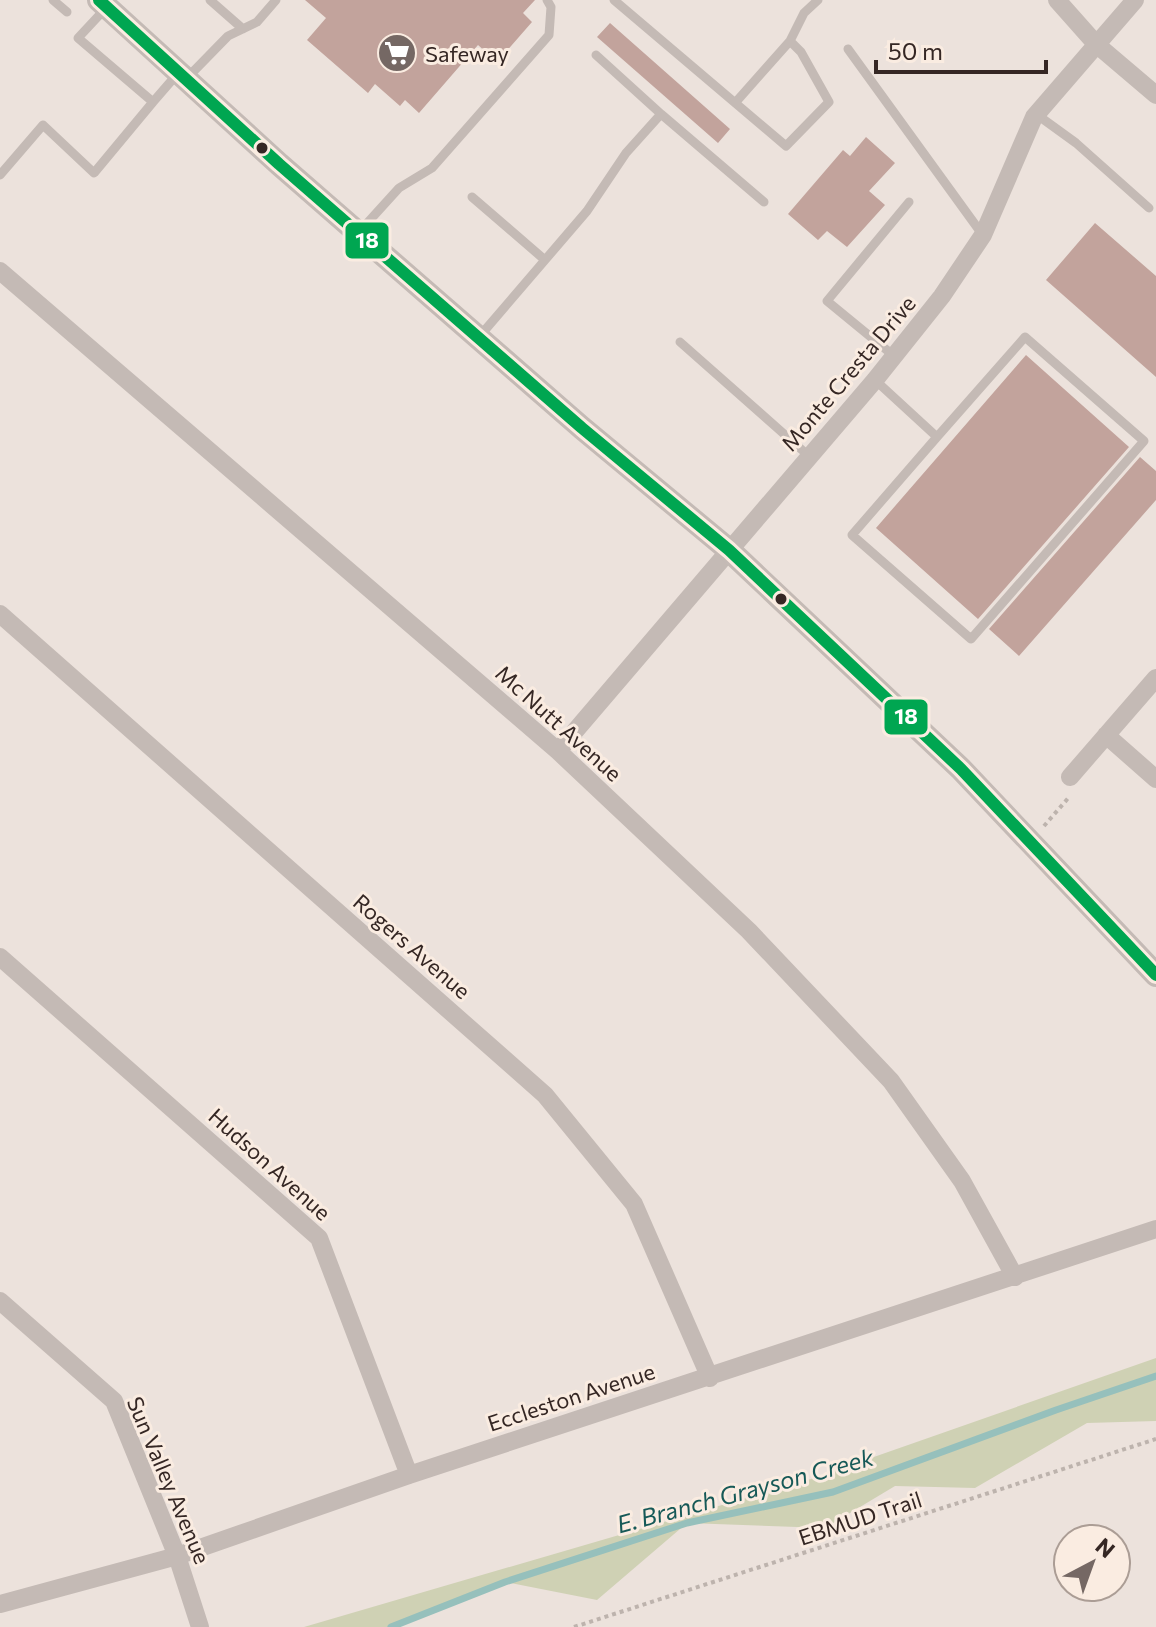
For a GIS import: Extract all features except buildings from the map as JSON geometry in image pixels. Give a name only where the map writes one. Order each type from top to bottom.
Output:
[{"type":"street","points":[[1057,0],[1096,44],[1156,95]]},
{"type":"street","name":"Monte Cresta Drive","points":[[558,751],[875,380],[942,296],[983,235],[1036,114],[1135,0]]},
{"type":"street","points":[[103,3],[279,164],[729,550],[961,769],[1156,975]]},
{"type":"street","name":"Mc Nutt Avenue","points":[[0,271],[558,751],[749,931],[891,1081],[962,1181],[1015,1277]]},
{"type":"street","name":"Rogers Avenue","points":[[0,614],[545,1095],[634,1204],[710,1378]]},
{"type":"street","points":[[1070,777],[1156,678]]},
{"type":"street","points":[[1106,735],[1156,779]]},
{"type":"street","name":"Hudson Avenue","points":[[0,957],[319,1238],[409,1475]]},
{"type":"street","name":"Eccleston Avenue","points":[[0,1604],[177,1556],[409,1475],[1156,1229]]},
{"type":"street","name":"Sun Valley Avenue","points":[[0,1301],[114,1401],[177,1556],[200,1627]]},
{"type":"lane","points":[[53,0],[67,12]]},
{"type":"lane","points":[[210,0],[243,29]]},
{"type":"lane","points":[[0,175],[43,125],[94,173],[153,102],[228,36],[257,22],[276,0]]},
{"type":"lane","points":[[358,233],[399,188],[432,168],[549,35],[551,7],[547,0]]},
{"type":"lane","points":[[614,0],[786,146],[829,102],[801,52],[790,41]]},
{"type":"lane","points":[[735,103],[790,41],[804,13],[818,0]]},
{"type":"lane","points":[[103,3],[78,38],[153,102]]},
{"type":"lane","points":[[848,49],[983,235]]},
{"type":"lane","points":[[596,55],[764,202]]},
{"type":"lane","points":[[479,337],[587,211],[626,153],[661,114]]},
{"type":"lane","points":[[1036,114],[1076,143],[1149,208]]},
{"type":"lane","points":[[472,197],[545,260]]},
{"type":"lane","points":[[894,356],[827,301],[909,202]]},
{"type":"lane","points":[[1025,337],[1144,441],[971,639],[852,535],[937,437],[1025,337]]},
{"type":"lane","points":[[680,342],[810,457]]},
{"type":"lane","points":[[875,380],[937,437]]},
{"type":"path","points":[[1028,841],[1078,787],[1070,777]]},
{"type":"path","name":"EBMUD Trail","points":[[574,1627],[1156,1439]]},
{"type":"green space","points":[[1156,1358],[1156,1421],[1087,1423],[975,1488],[895,1486],[825,1528],[687,1523],[597,1600],[505,1582],[391,1627],[304,1627],[811,1479]]},
{"type":"waterway","name":"E. Branch Grayson Creek","points":[[391,1627],[505,1582],[687,1523],[833,1492],[1156,1376]]},
{"type":"transit line","name":"18","points":[[99,0],[279,164],[582,428],[729,550],[961,769],[1156,975]]},
{"type":"place","name":"Safeway","points":[[397,53]]}]
